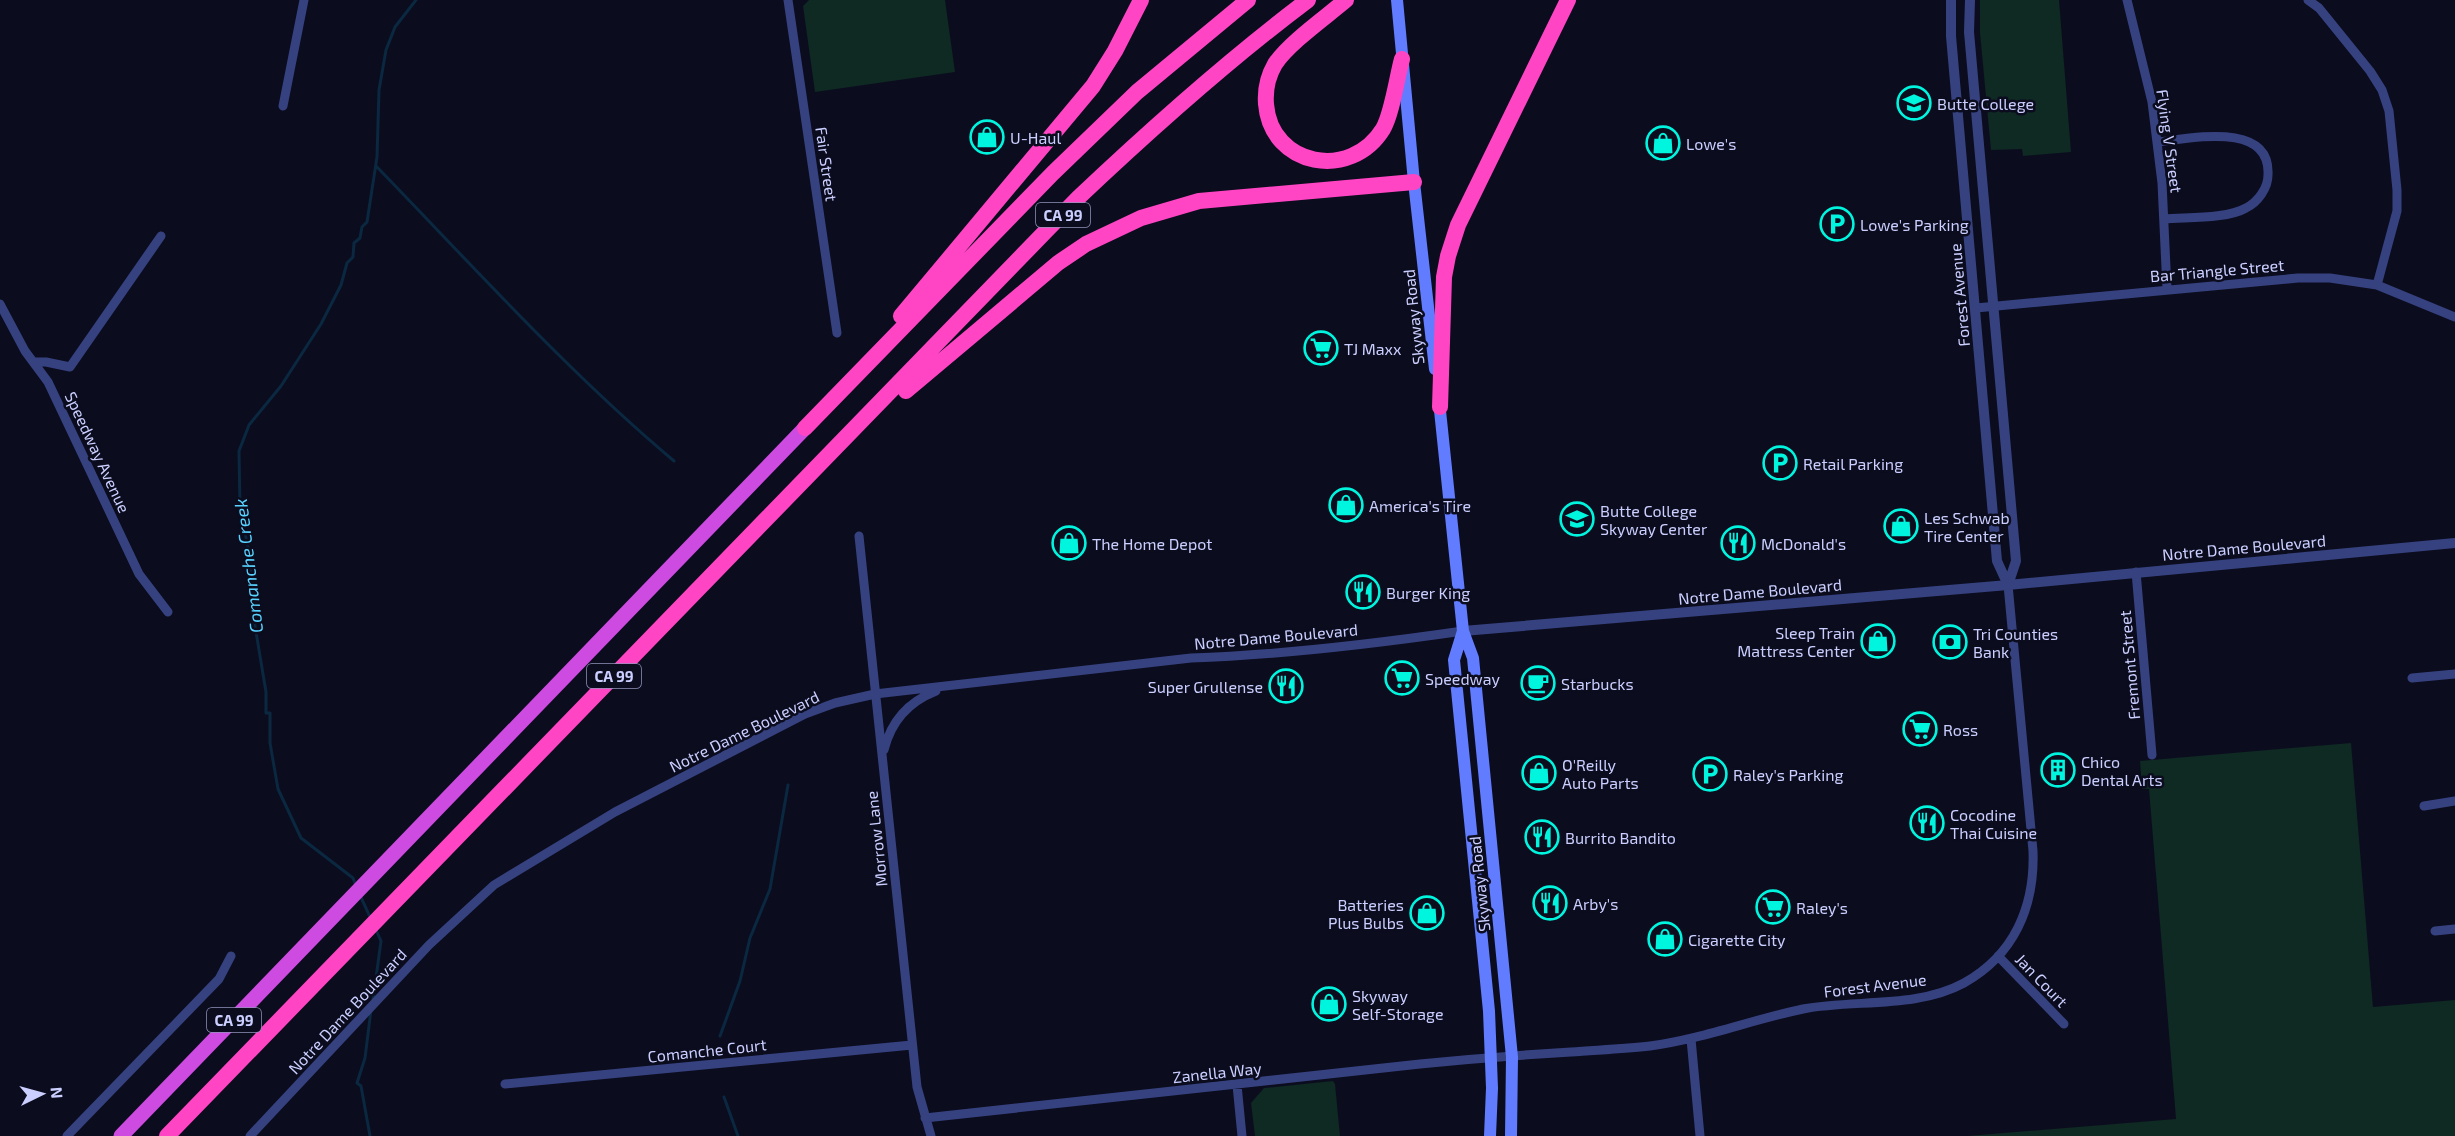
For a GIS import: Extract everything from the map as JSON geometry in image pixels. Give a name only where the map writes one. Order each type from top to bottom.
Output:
[{"type":"highway","points":[[837,395],[862,356],[897,321],[1093,86],[1115,51],[1141,0]]},
{"type":"highway","points":[[1226,17],[1242,0]]},
{"type":"highway","name":"CA 99","points":[[121,1136],[1078,149],[1137,92],[1248,0]]},
{"type":"highway","name":"CA 99","points":[[167,1136],[1078,198],[1246,47],[1308,0]]},
{"type":"highway","points":[[1346,0],[1275,64],[1265,93],[1271,129],[1283,144],[1309,159],[1325,162],[1343,158],[1374,141],[1384,127],[1402,59]]},
{"type":"highway","points":[[1440,407],[1444,277],[1448,256],[1458,225],[1568,0]]},
{"type":"highway","points":[[836,449],[1058,263],[1086,244],[1112,231],[1141,218],[1199,201],[1414,182]]},
{"type":"main road","name":"Skyway Road","points":[[1397,0],[1414,182],[1463,631],[1473,658],[1512,1057],[1511,1136]]},
{"type":"main road","name":"Skyway Road","points":[[1463,631],[1454,660],[1484,954],[1492,1088],[1490,1136]]},
{"type":"street","points":[[283,106],[304,0]]},
{"type":"street","name":"Fair Street","points":[[789,0],[837,333]]},
{"type":"street","name":"Forest Avenue","points":[[1512,1057],[1649,1046],[1691,1039],[1742,1023],[1807,1009],[1926,997],[1961,984],[1978,974],[1998,956],[2015,933],[2026,912],[2033,870],[2008,585],[1997,561],[1951,36],[1951,0]]},
{"type":"street","name":"Forest Avenue","points":[[1970,0],[1969,32],[2016,561],[2008,585]]},
{"type":"street","name":"Flying V Street","points":[[2127,0],[2152,102],[2164,219],[2167,289]]},
{"type":"street","points":[[2308,0],[2319,8],[2370,71],[2382,90],[2389,111],[2397,211],[2377,285]]},
{"type":"street","points":[[2319,8],[2328,0]]},
{"type":"street","points":[[2157,142],[2228,135],[2243,138],[2255,146],[2265,159],[2268,174],[2266,187],[2257,201],[2246,209],[2164,219]]},
{"type":"street","points":[[34,362],[70,367],[161,236]]},
{"type":"street","name":"Bar Triangle Street","points":[[1976,308],[2167,289],[2298,278],[2330,278],[2377,285],[2455,318]]},
{"type":"street","name":"Speedway Avenue","points":[[0,304],[25,351],[48,382],[139,574],[168,612]]},
{"type":"street","name":"Morrow Lane","points":[[859,536],[917,1087],[932,1136]]},
{"type":"street","name":"Notre Dame Boulevard","points":[[250,1136],[429,945],[494,885],[615,813],[775,729],[828,705],[875,694],[1191,658],[1231,657],[1463,631],[2008,585],[2455,543]]},
{"type":"street","name":"Fremont Street","points":[[2136,572],[2152,755]]},
{"type":"street","points":[[2412,678],[2455,674]]},
{"type":"street","points":[[882,758],[887,738],[898,717],[917,699],[946,687]]},
{"type":"street","points":[[2424,806],[2455,801]]},
{"type":"street","points":[[2435,931],[2455,929]]},
{"type":"street","points":[[68,1136],[219,979],[231,956]]},
{"type":"street","name":"Jan Court","points":[[1998,956],[2064,1024]]},
{"type":"street","points":[[1691,1039],[1700,1136]]},
{"type":"street","name":"Comanche Court","points":[[505,1084],[912,1045]]},
{"type":"street","name":"Zanella Way","points":[[925,1118],[1512,1057]]},
{"type":"street","points":[[1237,1085],[1242,1136]]},
{"type":"green space","points":[[809,0],[945,0],[955,72],[815,92],[803,6]]},
{"type":"green space","points":[[1980,0],[2059,0],[2071,152],[2023,156],[2022,149],[1991,150],[1980,33]]},
{"type":"green space","points":[[2351,743],[2373,1007],[2455,1000],[2455,1136],[1967,1136],[2176,1119],[2149,789],[2142,789],[2140,761]]},
{"type":"green space","points":[[1333,1081],[1340,1136],[1255,1136],[1251,1103],[1264,1088]]},
{"type":"waterway","name":"Comanche Creek","points":[[356,886],[353,878],[301,838],[278,789],[270,743],[270,713],[266,713],[266,692],[255,626],[250,557],[240,509],[239,451],[249,425],[281,386],[321,324],[341,285],[347,263],[353,257],[354,243],[360,238],[362,227],[367,222],[377,157],[379,90],[386,50],[395,27],[416,0]]},
{"type":"waterway","points":[[376,166],[558,354],[634,427],[674,461]]},
{"type":"waterway","points":[[720,1036],[740,981],[750,938],[770,889],[788,785]]},
{"type":"waterway","name":"Comanche Creek","points":[[360,895],[371,919]]},
{"type":"waterway","name":"Comanche Creek","points":[[373,1000],[381,941],[376,930]]},
{"type":"waterway","name":"Comanche Creek","points":[[370,1136],[361,1086],[357,1083],[365,1058],[371,1010]]},
{"type":"waterway","points":[[724,1097],[738,1136]]},
{"type":"place","name":"Butte College","points":[[1914,103]]},
{"type":"place","name":"U-Haul","points":[[987,137]]},
{"type":"place","name":"Lowe's","points":[[1663,143]]},
{"type":"place","name":"Lowe's Parking","points":[[1837,224]]},
{"type":"place","name":"TJ Maxx","points":[[1321,348]]},
{"type":"place","name":"Retail Parking","points":[[1780,463]]},
{"type":"place","name":"America's Tire","points":[[1346,505]]},
{"type":"place","name":"Butte College Skyway Center","points":[[1577,519]]},
{"type":"place","name":"Les Schwab Tire Center","points":[[1901,526]]},
{"type":"place","name":"The Home Depot","points":[[1069,543]]},
{"type":"place","name":"McDonald's","points":[[1738,543]]},
{"type":"place","name":"Burger King","points":[[1363,592]]},
{"type":"place","name":"Sleep Train Mattress Center","points":[[1878,641]]},
{"type":"place","name":"Tri Counties Bank","points":[[1950,642]]},
{"type":"place","name":"Speedway","points":[[1402,678]]},
{"type":"place","name":"Starbucks","points":[[1538,683]]},
{"type":"place","name":"Super Grullense","points":[[1286,686]]},
{"type":"place","name":"Ross","points":[[1920,729]]},
{"type":"place","name":"Chico Dental Arts","points":[[2058,770]]},
{"type":"place","name":"O'Reilly Auto Parts","points":[[1539,773]]},
{"type":"place","name":"Raley's Parking","points":[[1710,774]]},
{"type":"place","name":"Cocodine Thai Cuisine","points":[[1927,823]]},
{"type":"place","name":"Burrito Bandito","points":[[1542,837]]},
{"type":"place","name":"Arby's","points":[[1550,903]]},
{"type":"place","name":"Raley's","points":[[1773,907]]},
{"type":"place","name":"Batteries Plus Bulbs","points":[[1427,913]]},
{"type":"place","name":"Cigarette City","points":[[1665,939]]},
{"type":"place","name":"Skyway Self-Storage","points":[[1329,1004]]}]
